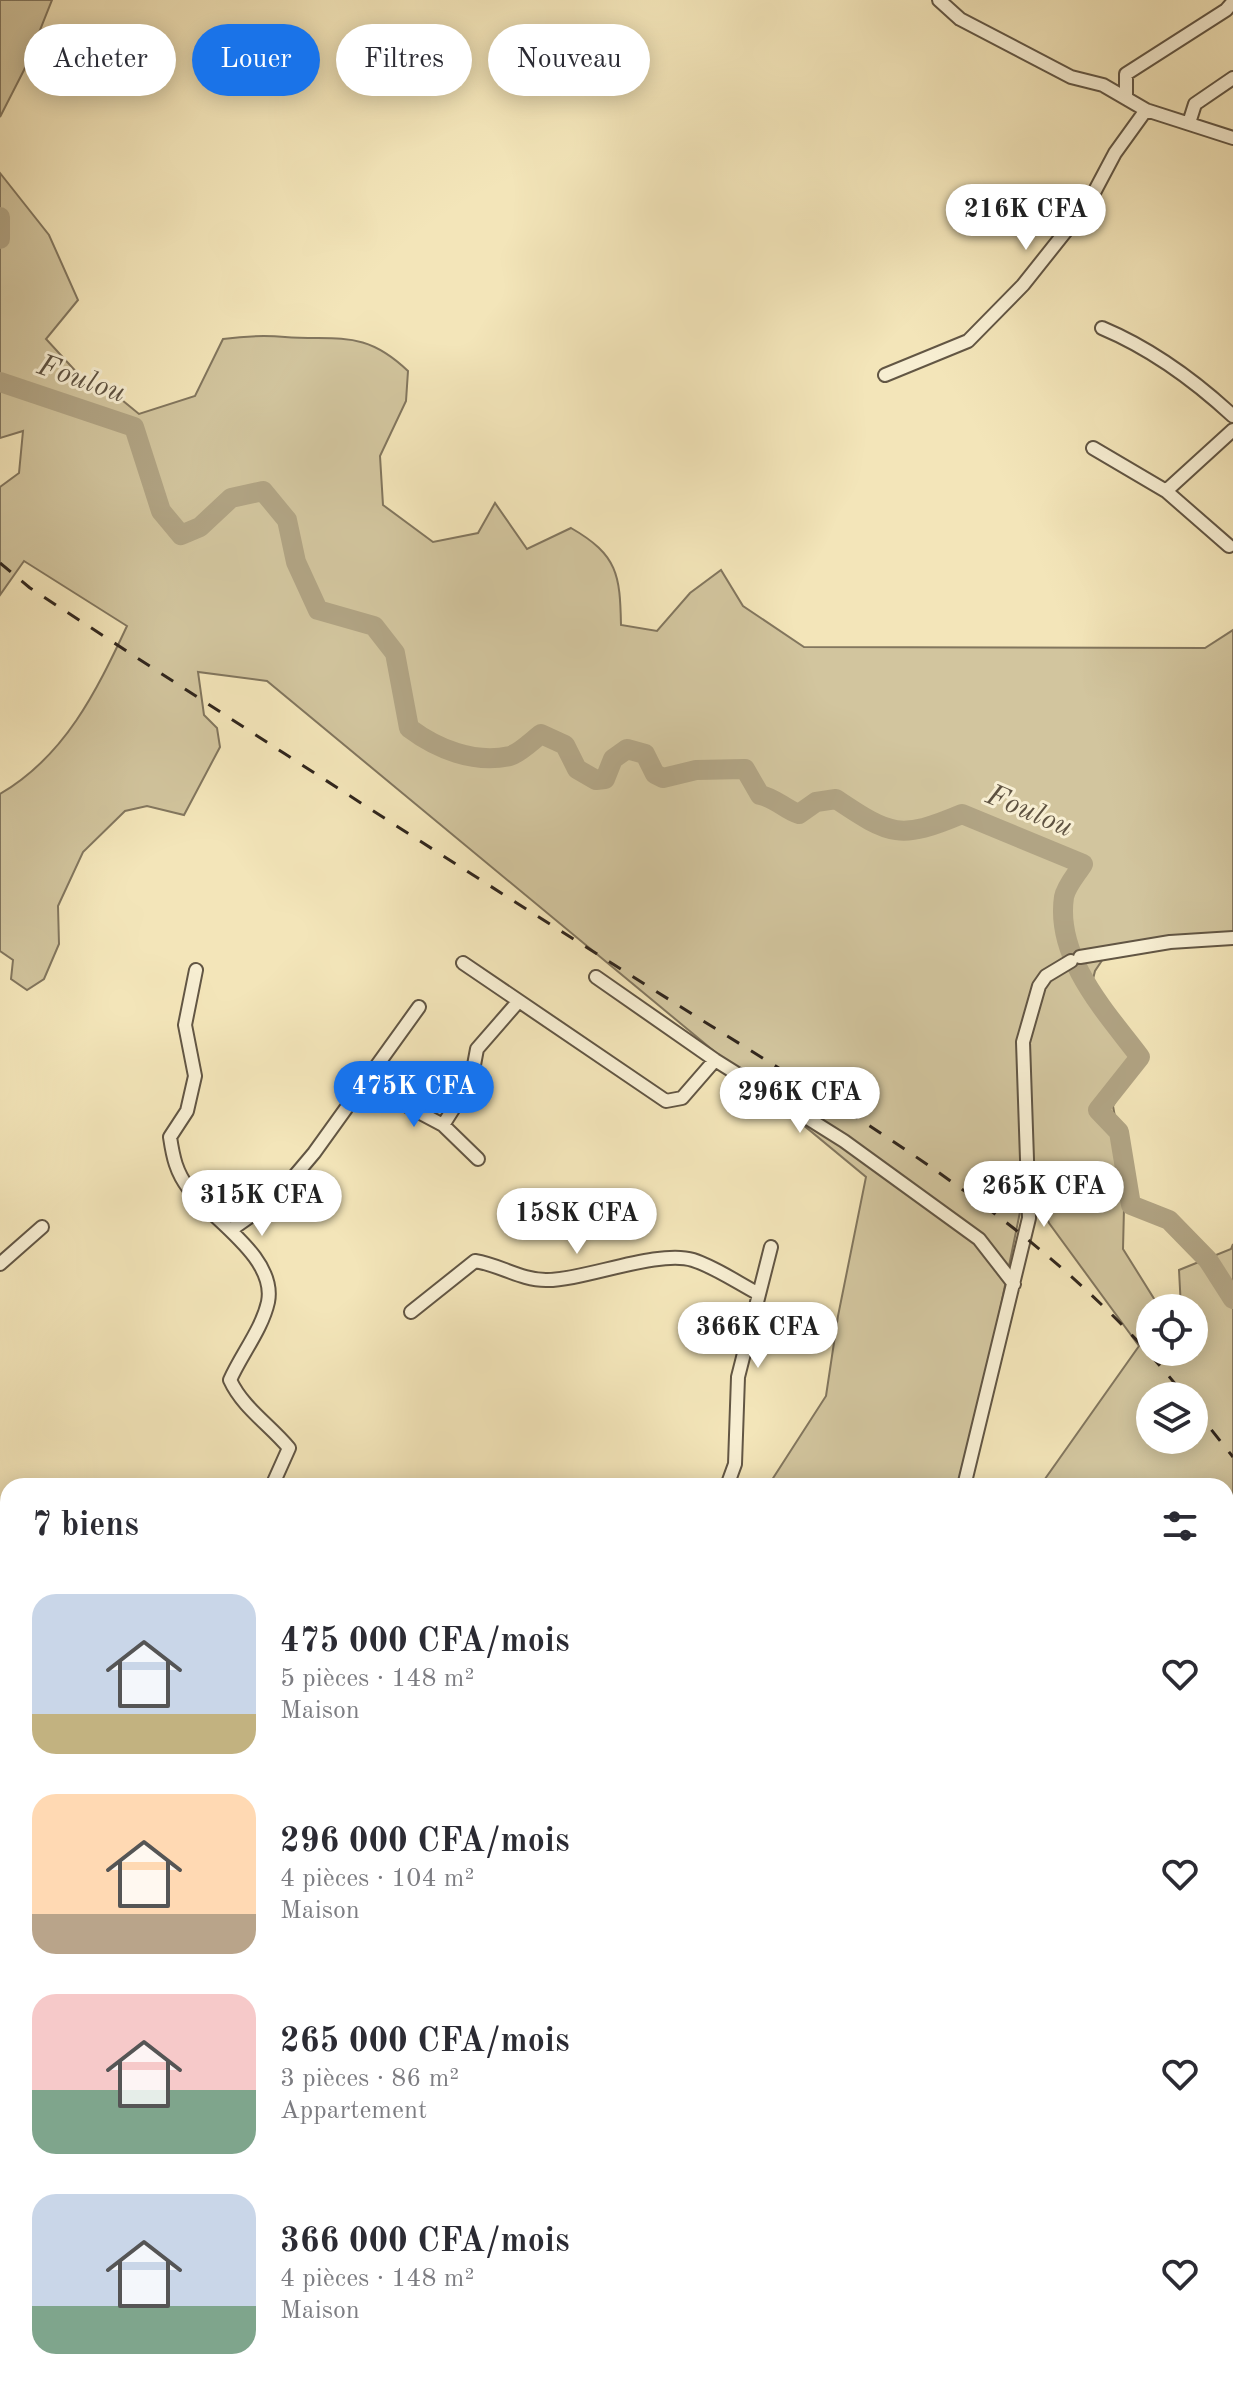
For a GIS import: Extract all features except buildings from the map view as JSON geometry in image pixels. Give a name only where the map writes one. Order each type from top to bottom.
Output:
[{"type":"street","points":[[939,0],[960,19],[1071,77],[1103,85],[1146,110],[1233,138]]},
{"type":"street","points":[[1126,98],[1126,74],[1226,10],[1233,2]]},
{"type":"street","points":[[1189,123],[1195,104],[1233,78]]},
{"type":"street","points":[[885,375],[968,341],[1023,285],[1089,202],[1115,153],[1146,110]]},
{"type":"street","points":[[1102,328],[1142,344],[1202,387],[1233,416]]},
{"type":"street","points":[[1166,491],[1233,430]]},
{"type":"street","points":[[1093,448],[1166,491],[1229,546]]},
{"type":"street","points":[[966,1478],[1029,1218],[1023,1042],[1039,986],[1046,976],[1076,959],[1170,942],[1233,938]]},
{"type":"street","points":[[463,963],[517,1003],[666,1101],[682,1098],[715,1060]]},
{"type":"street","points":[[196,970],[185,1025],[195,1076],[187,1111],[170,1137],[176,1170],[191,1193],[232,1229],[259,1263],[269,1298],[263,1317],[230,1380],[239,1400],[272,1428],[289,1448],[276,1478]]},
{"type":"street","points":[[596,977],[715,1060],[844,1141],[979,1239],[1014,1284]]},
{"type":"street","points":[[443,1125],[471,1081],[477,1049],[517,1003]]},
{"type":"street","points":[[232,1229],[276,1198],[314,1153],[362,1082],[419,1007]]},
{"type":"street","points":[[362,1082],[443,1125],[478,1159]]},
{"type":"street","points":[[0,1264],[42,1227]]},
{"type":"street","points":[[730,1478],[735,1464],[738,1377],[771,1247]]},
{"type":"street","points":[[411,1312],[475,1261],[498,1265],[524,1277],[548,1281],[597,1270],[691,1259],[759,1294]]},
{"type":"shaded area","points":[[0,0],[52,0],[42,24],[24,24],[24,70],[0,117]]},
{"type":"shaded area","points":[[0,173],[49,235],[78,300],[46,339],[92,389],[117,396],[139,414],[195,396],[223,339],[262,336],[336,338],[378,349],[408,371],[406,401],[380,456],[383,505],[433,542],[478,533],[495,503],[527,549],[571,528],[598,548],[613,568],[619,593],[621,625],[657,631],[690,593],[721,570],[743,606],[804,647],[1205,648],[1233,630],[1233,938],[1107,953],[1095,971],[1090,991],[1140,1057],[1113,1106],[1131,1205],[1124,1208],[1123,1249],[1151,1294],[1136,1294],[1136,1342],[1049,1223],[1029,1168],[966,1478],[773,1478],[826,1396],[838,1316],[866,1177],[267,681],[198,672],[204,715],[217,728],[220,747],[184,815],[147,806],[125,811],[83,852],[58,906],[59,944],[44,979],[27,990],[11,979],[13,960],[0,951],[0,794],[23,779],[61,742],[90,698],[127,626],[24,561],[0,595],[0,487],[19,473],[23,431],[0,438]]},
{"type":"shaded area","points":[[1233,1244],[1233,1478],[1046,1478],[1136,1350],[1136,1366],[1208,1366],[1208,1294],[1180,1294],[1179,1270],[1231,1249]]},
{"type":"waterway","name":"Foulou","points":[[0,217],[0,239]]},
{"type":"waterway","name":"Foulou","points":[[0,382],[134,427],[161,511],[181,535],[200,527],[231,498],[263,491],[287,520],[296,562],[318,610],[374,626],[395,653],[409,728],[444,748],[483,758],[510,756],[541,734],[565,745],[577,769],[596,780],[605,779],[613,759],[627,749],[645,754],[655,774],[663,778],[696,770],[745,769],[760,795],[799,814],[816,802],[836,799],[870,821],[896,830],[924,828],[962,814],[1083,864],[1064,897],[1063,920],[1067,941],[1086,983],[1140,1057],[1098,1110],[1119,1132],[1131,1205],[1169,1220],[1208,1260],[1233,1299]]},
{"type":"railway","points":[[0,563],[30,588],[192,694],[950,1180],[1014,1228],[1075,1280],[1132,1335],[1173,1382]]},
{"type":"railway","points":[[1208,1426],[1233,1457]]}]
